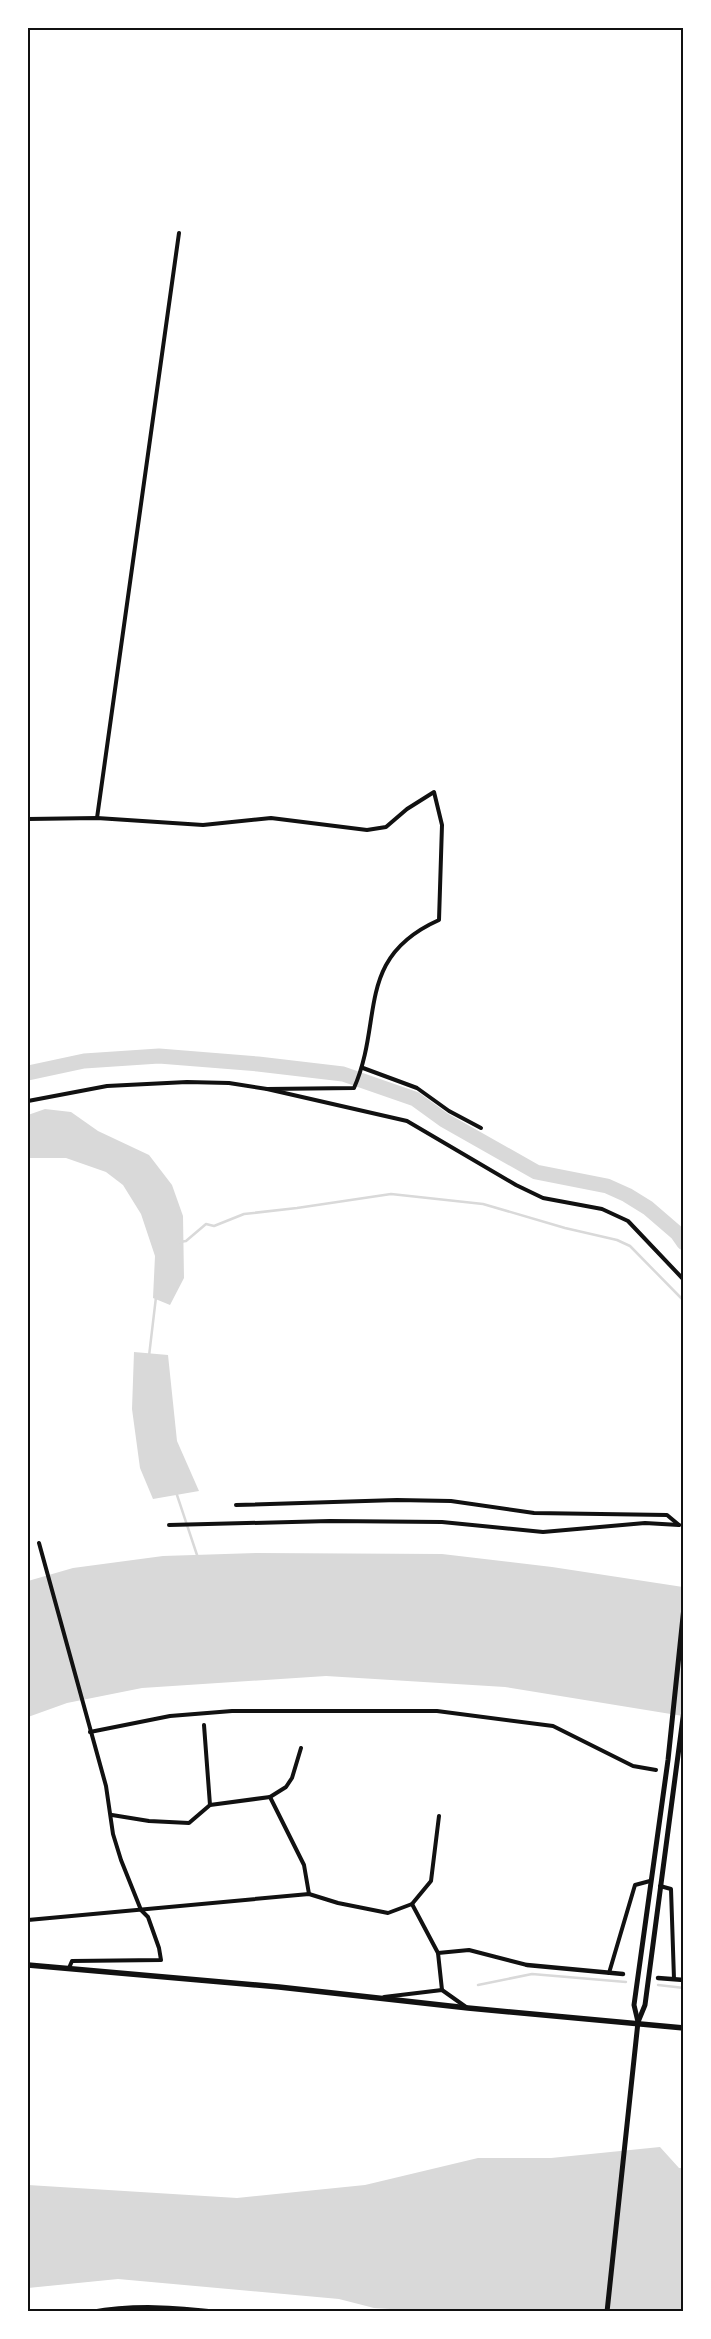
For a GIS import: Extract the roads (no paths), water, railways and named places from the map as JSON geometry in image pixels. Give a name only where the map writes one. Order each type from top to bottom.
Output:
[{"type":"main road","points":[[638,2022],[634,2005],[669,1749],[684,1607]]},
{"type":"main road","points":[[607,2312],[635,2044],[638,2022],[645,2005],[684,1710]]},
{"type":"main road","points":[[28,1965],[378,1997],[468,2008],[638,2022],[684,2028]]},
{"type":"street","points":[[98,818],[179,233]]},
{"type":"street","points":[[28,819],[98,818],[203,825],[272,818],[367,830],[386,827],[407,809],[434,792],[442,825],[439,920],[416,930],[393,952],[383,969],[370,1013],[363,1068],[354,1088],[267,1089]]},
{"type":"street","points":[[363,1068],[417,1088],[449,1111],[481,1128]]},
{"type":"street","points":[[28,1101],[107,1086],[196,1082],[229,1083],[267,1089],[407,1121],[516,1185],[543,1198],[602,1209],[628,1221],[684,1280]]},
{"type":"street","points":[[169,1525],[330,1521],[442,1522],[543,1532],[645,1523],[679,1525],[667,1515],[534,1513],[451,1501],[370,1500],[236,1505]]},
{"type":"street","points":[[40,1543],[112,1815],[113,1834],[141,1910],[148,1917],[159,1948],[161,1960],[72,1961],[69,1968]]},
{"type":"street","points":[[90,1732],[170,1716],[232,1711],[437,1711],[553,1726],[632,1766],[656,1770]]},
{"type":"street","points":[[204,1725],[210,1805]]},
{"type":"street","points":[[112,1815],[150,1821],[189,1823],[210,1805],[270,1797],[286,1787],[292,1778],[301,1748]]},
{"type":"street","points":[[270,1797],[304,1865],[309,1894]]},
{"type":"street","points":[[28,1920],[309,1894],[338,1903],[388,1913],[412,1904],[431,1881],[439,1816]]},
{"type":"street","points":[[609,1973],[635,1885],[650,1881]]},
{"type":"street","points":[[660,1886],[671,1889],[674,1979]]},
{"type":"street","points":[[412,1904],[438,1953],[442,1990]]},
{"type":"street","points":[[438,1953],[469,1950],[527,1965],[623,1974]]},
{"type":"street","points":[[658,1978],[684,1980]]},
{"type":"street","points":[[378,1997],[442,1990],[468,2008]]},
{"type":"street","points":[[91,2312],[132,2306],[181,2307],[219,2312]]},
{"type":"waterway","points":[[28,1073],[84,1061],[159,1056],[258,1064],[343,1074],[415,1099],[444,1120],[536,1172],[607,1186],[627,1195],[648,1208],[677,1233],[684,1243]]},
{"type":"waterway","points":[[180,1242],[186,1241],[206,1224],[214,1226],[244,1214],[391,1194],[483,1204],[565,1228],[617,1240],[630,1246],[684,1301]]},
{"type":"waterway","points":[[149,1356],[156,1297]]},
{"type":"waterway","points":[[176,1492],[198,1558]]},
{"type":"waterway","points":[[478,1985],[532,1974],[626,1982]]},
{"type":"waterway","points":[[658,1985],[684,1988]]}]
